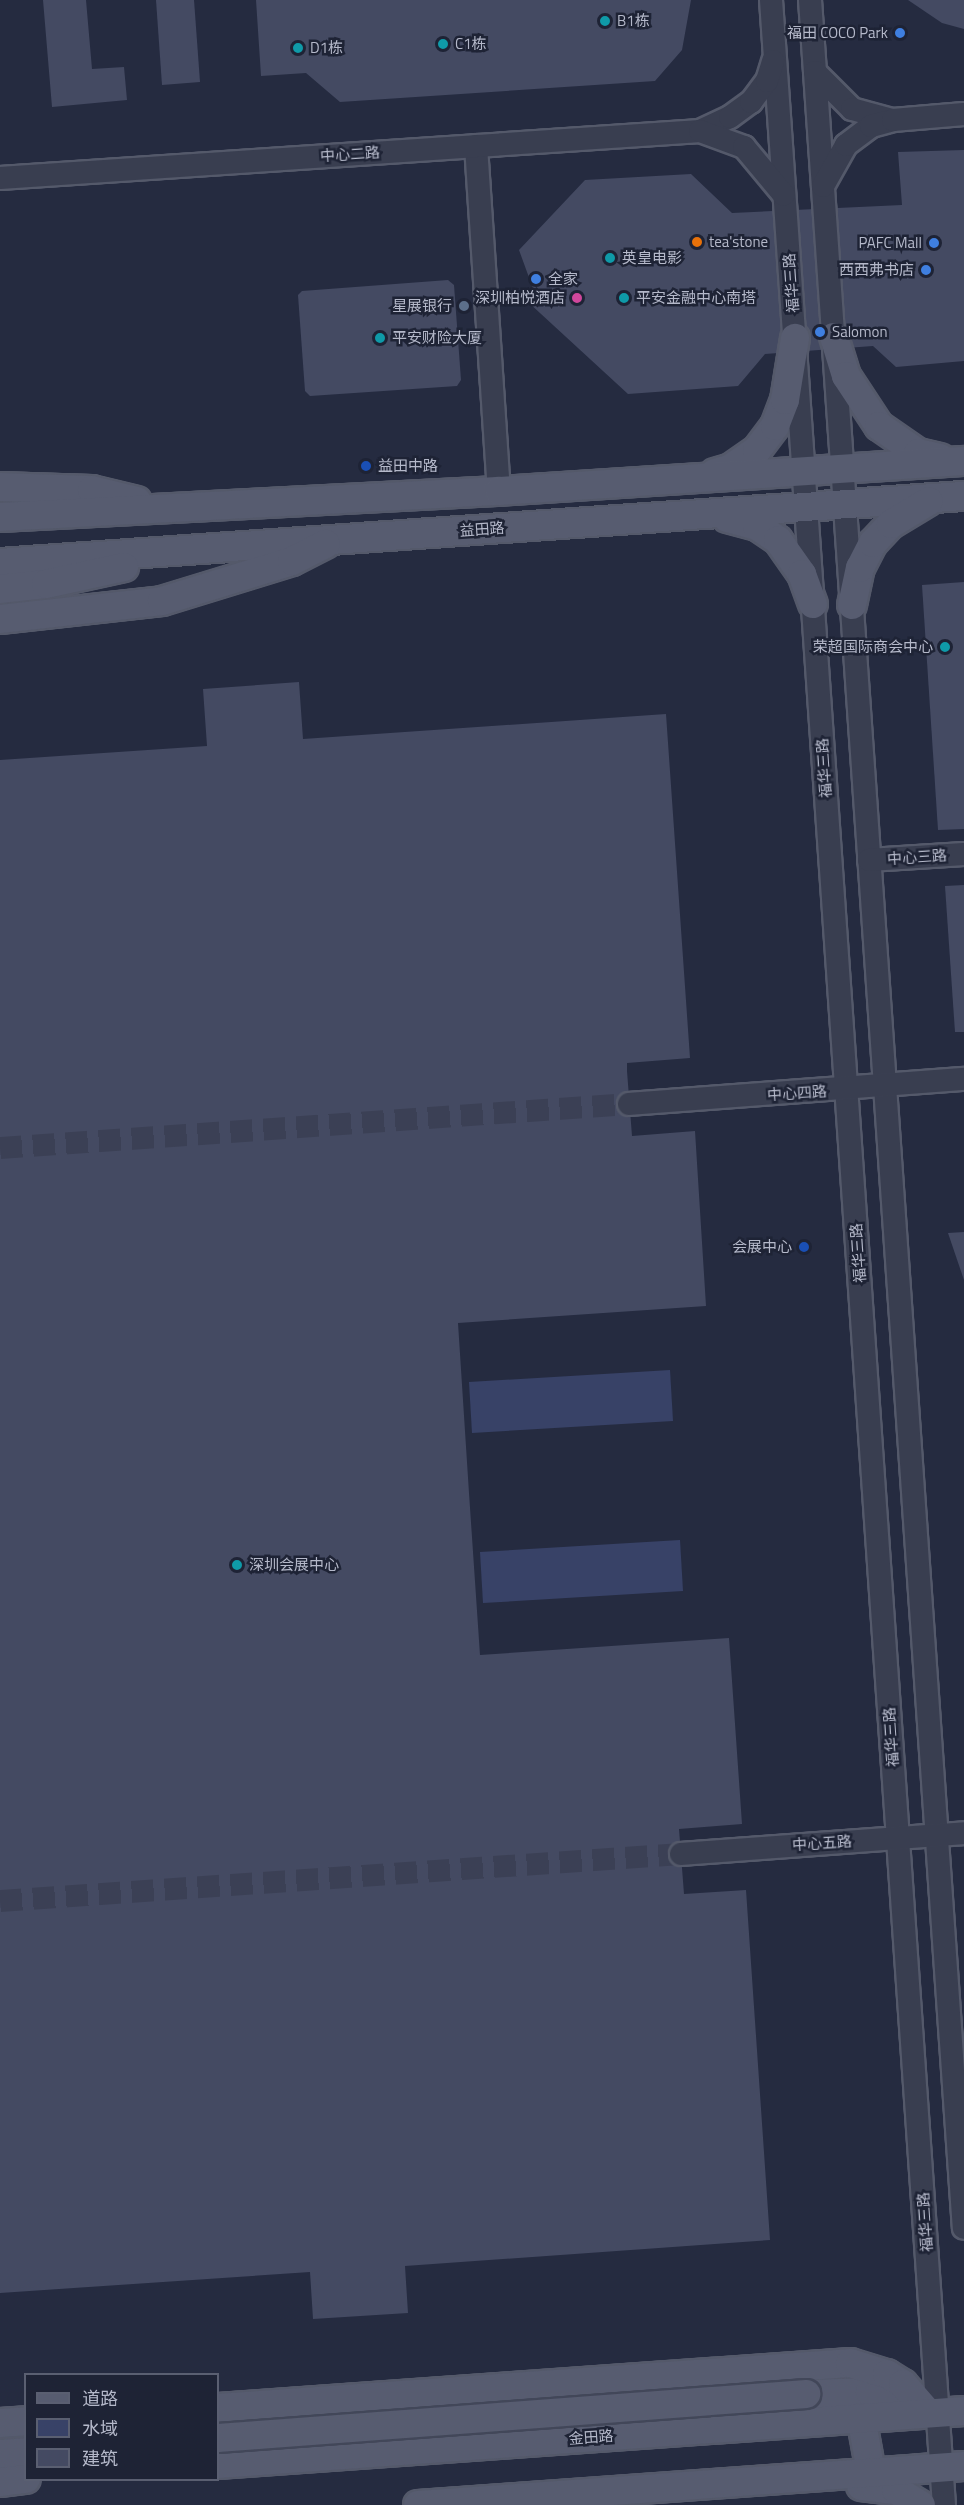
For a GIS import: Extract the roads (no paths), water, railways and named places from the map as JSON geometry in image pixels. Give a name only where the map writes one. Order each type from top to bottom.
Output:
[{"type":"main road","points":[[834,337],[846,376],[879,426],[918,453],[959,461]]},
{"type":"main road","points":[[696,479],[731,468],[757,450],[775,426],[785,400],[795,338]]},
{"type":"main road","points":[[0,518],[499,491],[959,461]]},
{"type":"main road","points":[[0,487],[92,490],[156,508]]},
{"type":"main road","name":"益田路","points":[[0,562],[48,572],[174,550],[964,496]]},
{"type":"main road","points":[[852,604],[860,568],[873,543],[900,517],[933,498]]},
{"type":"main road","points":[[695,515],[757,526],[778,540],[802,574],[813,604]]},
{"type":"main road","points":[[0,619],[162,601],[292,561],[335,538]]},
{"type":"main road","points":[[0,589],[48,572]]},
{"type":"main road","points":[[219,2408],[850,2362],[871,2367],[895,2379],[944,2412]]},
{"type":"main road","points":[[219,2438],[806,2394],[870,2392],[944,2412]]},
{"type":"main road","points":[[219,2419],[272,2451],[293,2459],[308,2449],[342,2407],[353,2398]]},
{"type":"main road","name":"金田路","points":[[219,2464],[944,2412]]},
{"type":"main road","points":[[861,2417],[871,2472]]},
{"type":"main road","points":[[0,2423],[24,2421]]},
{"type":"main road","points":[[0,2454],[24,2452]]},
{"type":"main road","points":[[418,2505],[953,2466]]},
{"type":"main road","points":[[0,2482],[24,2479]]},
{"type":"main road","points":[[772,2480],[887,2487],[905,2493],[921,2505]]},
{"type":"street","name":"福华三路","points":[[771,0],[898,1837],[944,2412],[953,2466],[944,2505]]},
{"type":"street","points":[[810,0],[937,1835],[958,2052],[964,2228]]},
{"type":"street","name":"中心二路","points":[[0,178],[700,131],[730,117],[751,102],[767,81],[775,52]]},
{"type":"street","points":[[815,72],[852,109],[894,120]]},
{"type":"street","points":[[823,186],[854,137],[872,126],[894,120],[964,114]]},
{"type":"street","name":"中心二路","points":[[700,131],[744,147],[785,197]]},
{"type":"street","points":[[476,146],[499,491]]},
{"type":"street","name":"中心三路","points":[[869,860],[964,854]]},
{"type":"street","name":"中心四路","points":[[630,1104],[964,1079]]},
{"type":"street","name":"中心五路","points":[[681,1854],[964,1833]]},
{"type":"water","points":[[670,1370],[673,1421],[472,1433],[469,1382]]},
{"type":"water","points":[[680,1540],[683,1591],[483,1603],[480,1552]]},
{"type":"tunnel","points":[[0,1148],[629,1104]]},
{"type":"tunnel","points":[[0,1901],[681,1854]]},
{"type":"place","name":"B1栋","points":[[605,21]]},
{"type":"place","name":"福田 COCO Park","points":[[900,33]]},
{"type":"place","name":"C1栋","points":[[443,44]]},
{"type":"place","name":"D1栋","points":[[298,48]]},
{"type":"place","name":"tea'stone","points":[[697,242]]},
{"type":"place","name":"PAFC Mall","points":[[934,243]]},
{"type":"place","name":"英皇电影","points":[[610,258]]},
{"type":"place","name":"西西弗书店","points":[[926,270]]},
{"type":"place","name":"全家","points":[[536,279]]},
{"type":"place","name":"深圳柏悦酒店","points":[[577,298]]},
{"type":"place","name":"平安金融中心南塔","points":[[624,298]]},
{"type":"place","name":"星展银行","points":[[464,306]]},
{"type":"place","name":"Salomon","points":[[820,332]]},
{"type":"place","name":"平安财险大厦","points":[[380,338]]},
{"type":"place","name":"益田中路","points":[[366,466]]},
{"type":"place","name":"荣超国际商会中心","points":[[945,647]]},
{"type":"place","name":"会展中心","points":[[804,1247]]},
{"type":"place","name":"深圳会展中心","points":[[237,1565]]}]
